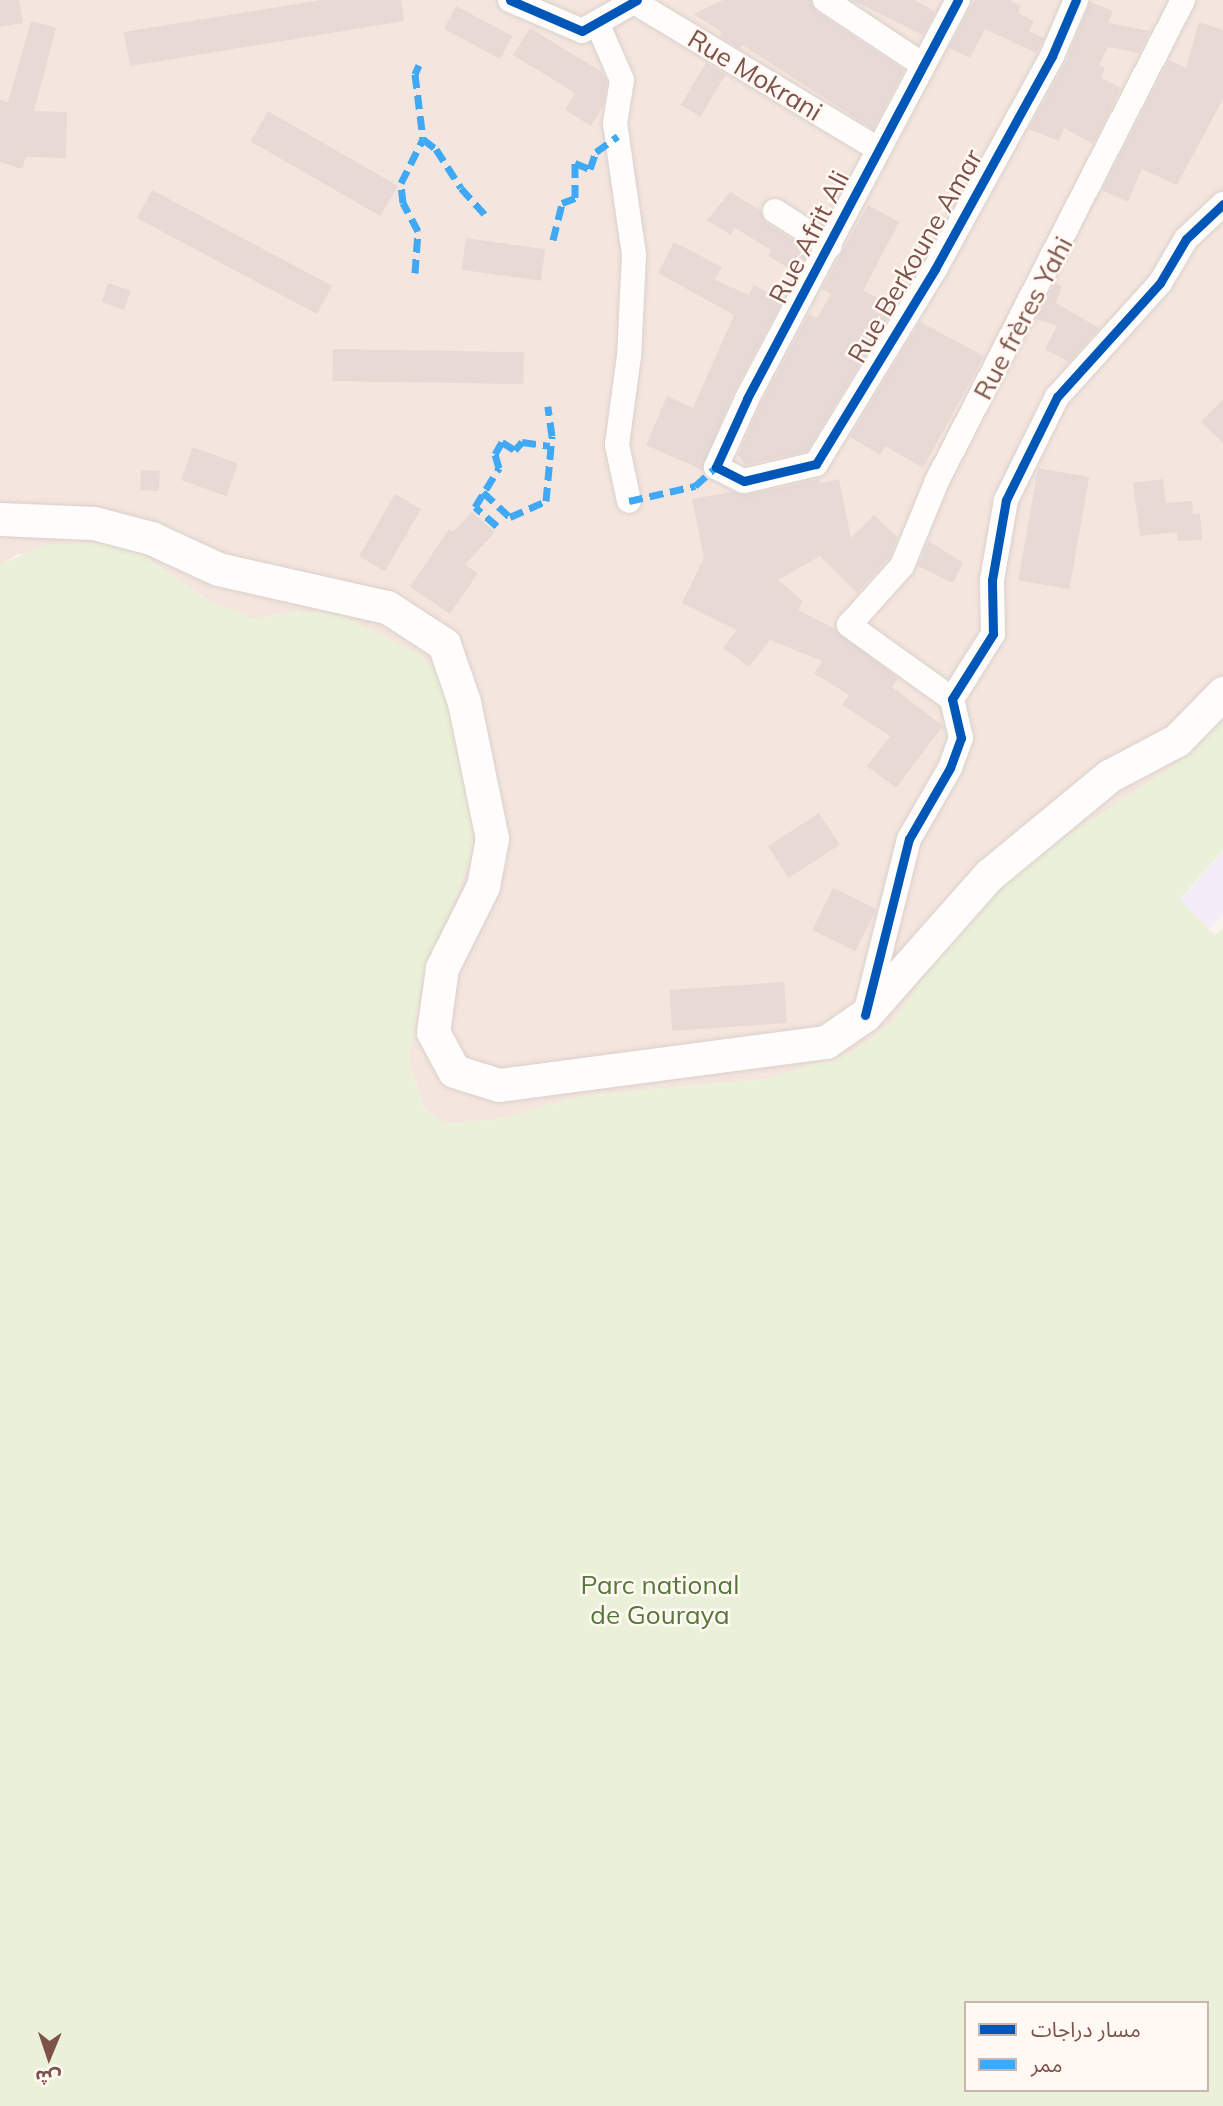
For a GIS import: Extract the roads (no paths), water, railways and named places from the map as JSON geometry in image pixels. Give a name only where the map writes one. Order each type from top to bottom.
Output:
[{"type":"main road","points":[[0,519],[94,523],[151,538],[218,569],[387,607],[444,644],[464,702],[492,838],[484,886],[442,968],[433,1031],[454,1071],[499,1085],[635,1064],[771,1053],[826,1042],[865,1014],[989,874],[1109,776],[1177,740],[1223,693]]},
{"type":"street","points":[[510,0],[582,31],[598,25],[633,1]]},
{"type":"street","points":[[825,0],[923,65]]},
{"type":"street","name":"Rue Afrit Ali","points":[[744,481],[716,467],[747,399],[958,0]]},
{"type":"street","name":"Rue Berkoune Amar","points":[[744,481],[816,464],[935,269],[1052,55],[1076,0]]},
{"type":"street","name":"Rue frères Yahi","points":[[952,699],[849,625],[902,566],[937,481],[1183,0]]},
{"type":"street","name":"Rue Mokrani","points":[[633,1],[878,149]]},
{"type":"street","points":[[598,25],[622,80],[615,123],[634,255],[630,343],[617,445],[629,501]]},
{"type":"street","points":[[865,1014],[909,839],[950,768],[961,738],[952,699],[993,634],[992,580],[1006,500],[1057,397],[1160,283],[1186,239],[1223,204]]},
{"type":"street","points":[[775,211],[830,246]]},
{"type":"park label","name":"Parc national de Gouraya","points":[[660,1600]]}]
